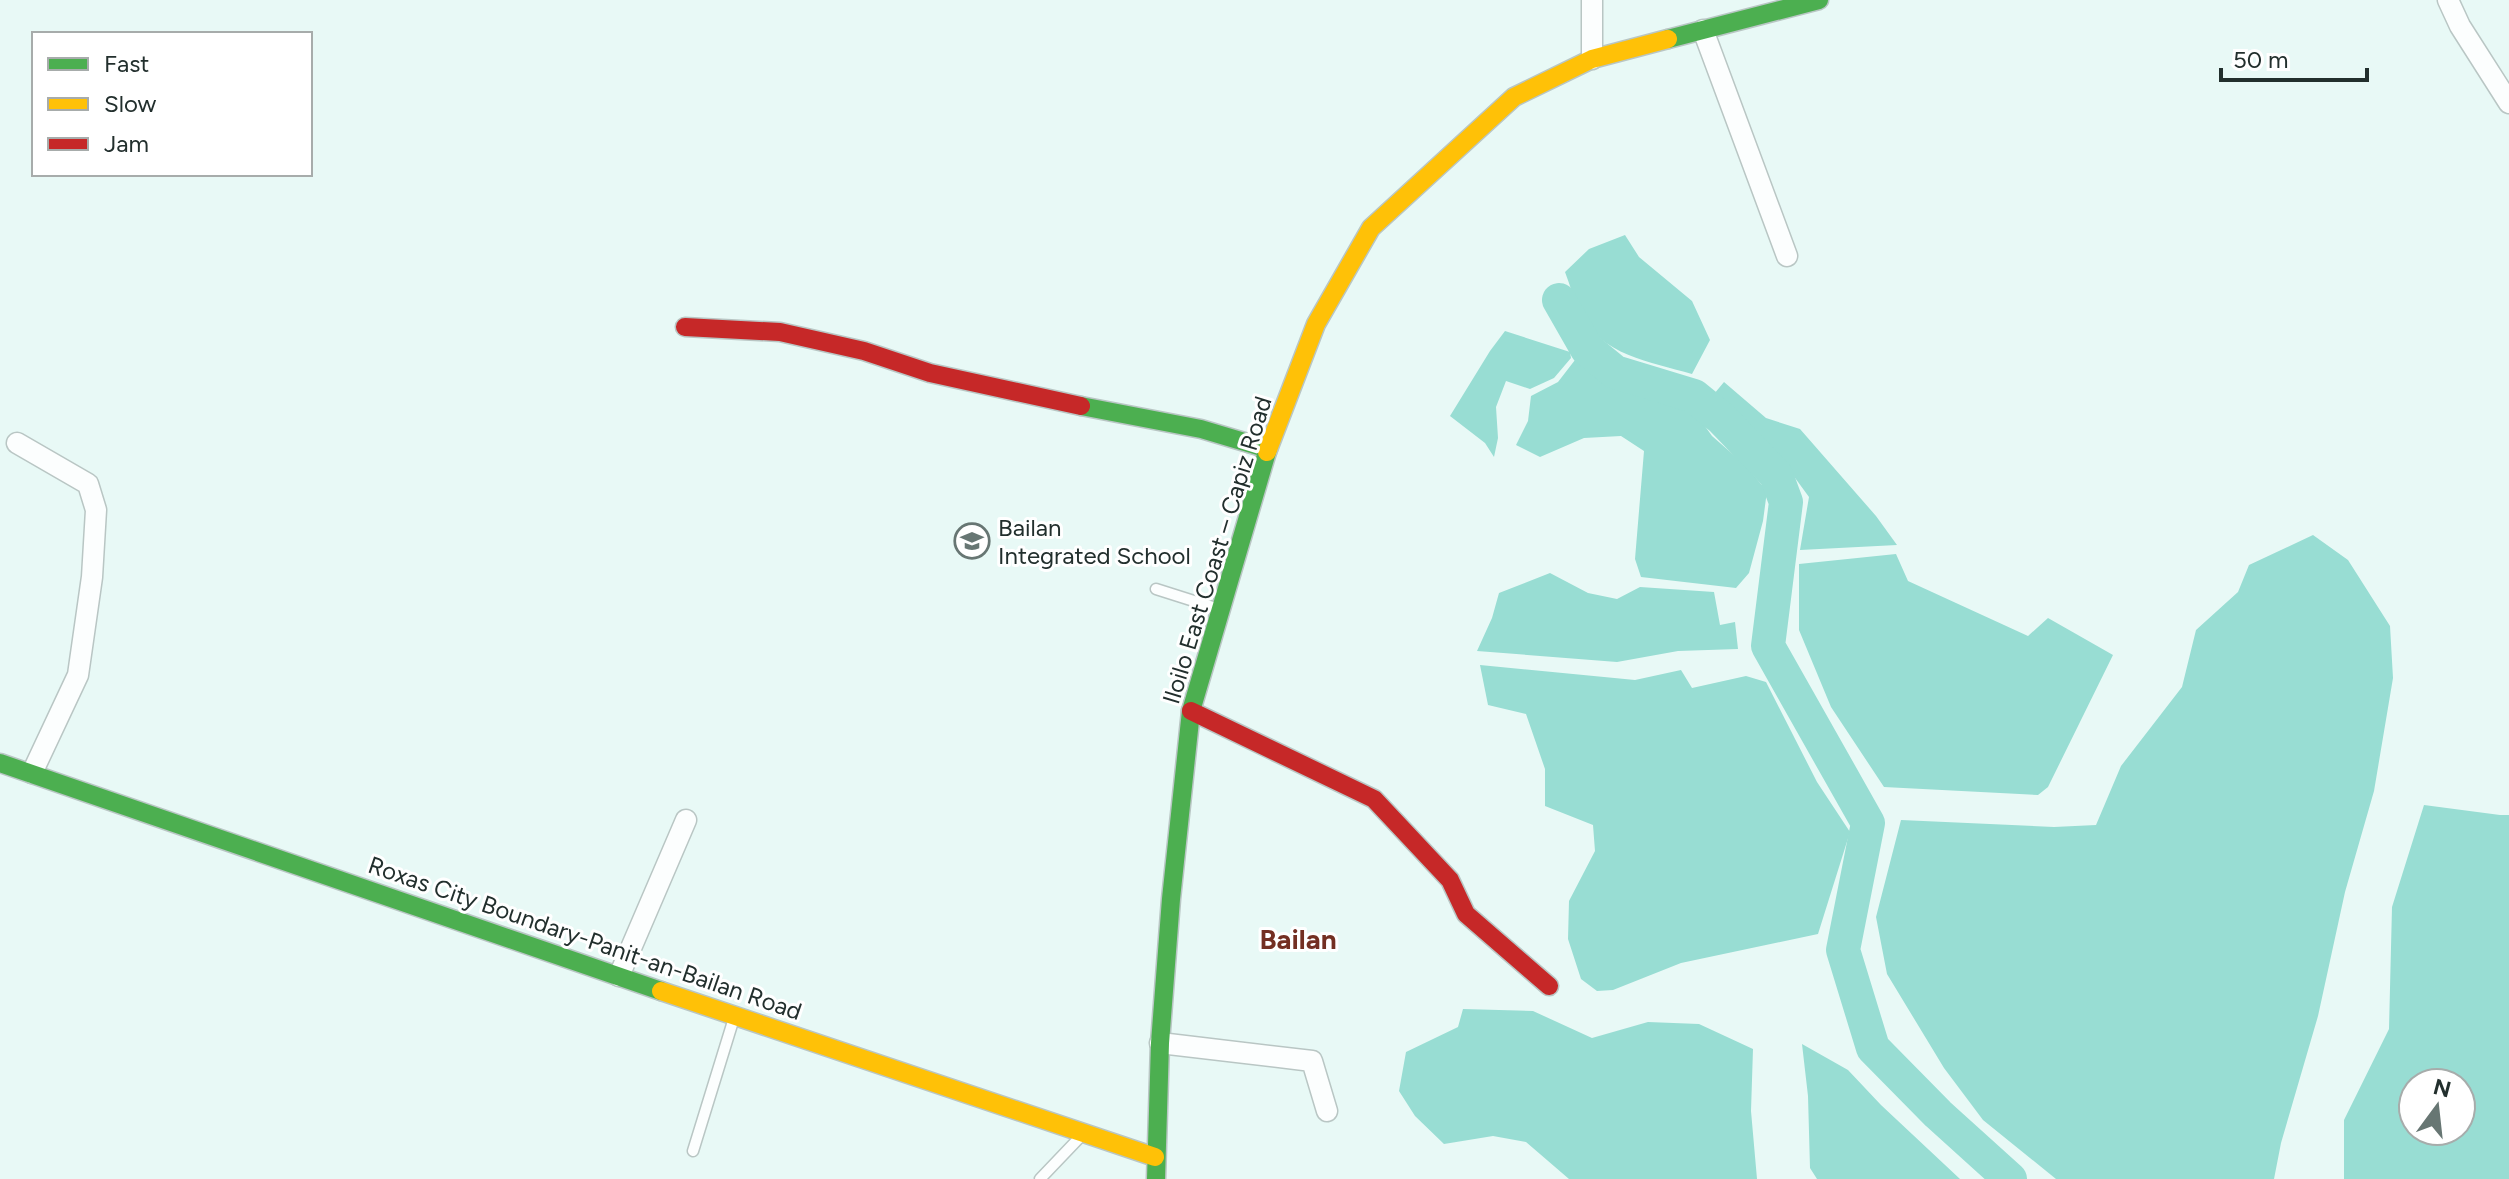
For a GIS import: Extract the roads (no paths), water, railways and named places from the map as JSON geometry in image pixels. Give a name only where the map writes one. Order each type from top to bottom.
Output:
[{"type":"main road","name":"Iloilo East Coast – Capiz Road","points":[[1153,1171],[1171,899],[1191,711],[1268,449],[1316,324],[1371,228],[1514,97],[1592,59],[1819,0]]},
{"type":"main road","points":[[685,327],[780,332],[864,351],[930,373],[1201,429],[1268,449]]},
{"type":"main road","points":[[1191,711],[1374,799],[1450,880],[1466,914],[1549,986]]},
{"type":"main road","name":"Roxas City Boundary-Panit-an-Bailan Road","points":[[0,763],[1084,1134],[1153,1171]]},
{"type":"street","points":[[1592,0],[1592,59]]},
{"type":"street","points":[[2448,0],[2460,26],[2509,103]]},
{"type":"street","points":[[1703,30],[1787,256]]},
{"type":"street","points":[[17,443],[88,484],[96,510],[92,577],[78,675],[32,773]]},
{"type":"street","points":[[619,976],[686,820]]},
{"type":"street","points":[[1160,1043],[1312,1061],[1327,1111]]},
{"type":"lane","points":[[1156,589],[1221,609]]},
{"type":"lane","points":[[693,1151],[734,1016]]},
{"type":"lane","points":[[1040,1179],[1084,1134]]},
{"type":"waterway","points":[[1559,300],[1587,349],[1615,372],[1694,396],[1721,418],[1776,475],[1786,502],[1768,646],[1868,823],[1843,950],[1873,1048],[1938,1114],[2010,1179]]},
{"type":"place","name":"Bailan Integrated School","points":[[972,541]]},
{"type":"district","name":"Bailan","points":[[1298,939]]}]
